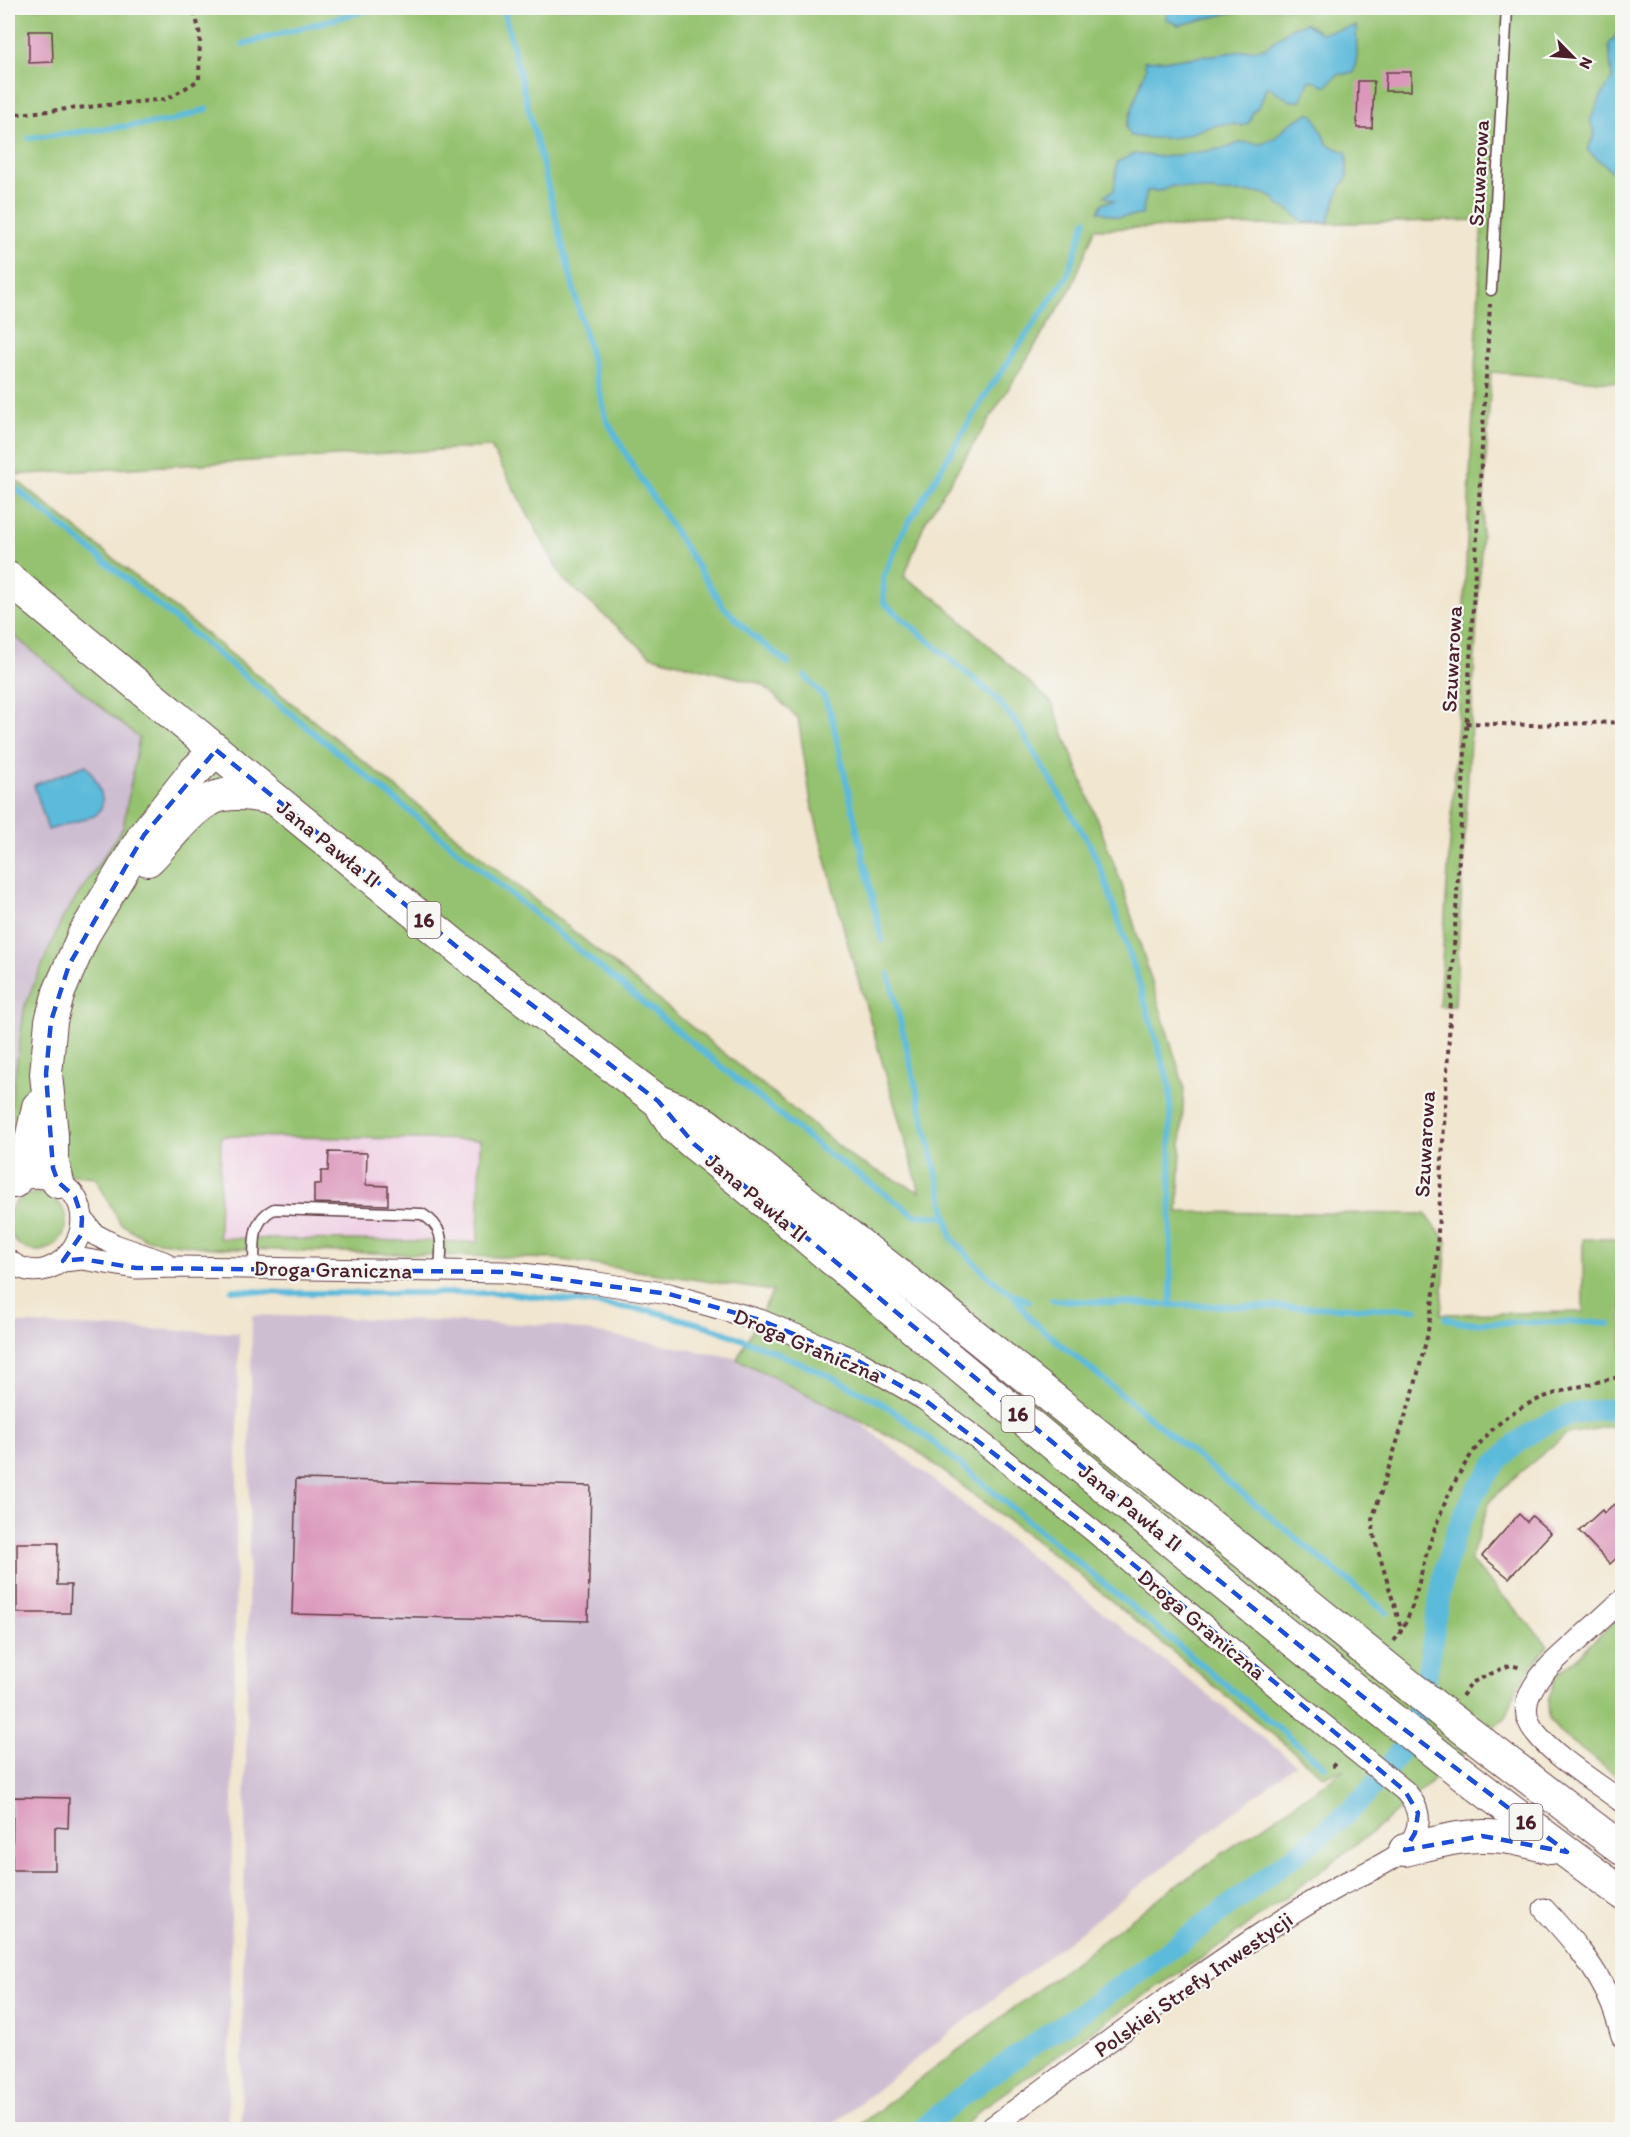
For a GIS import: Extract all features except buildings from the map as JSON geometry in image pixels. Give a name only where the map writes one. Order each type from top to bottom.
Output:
[{"type":"main road","name":"Jana Pawła II","points":[[8,578],[473,960],[658,1101],[706,1124],[933,1302],[1400,1678],[1454,1706],[1623,1849]]},
{"type":"main road","points":[[11,1184],[27,1158],[46,1074],[49,1033],[59,992],[84,934],[144,835],[194,772],[216,750]]},
{"type":"main road","points":[[104,902],[160,848],[193,812],[213,798],[241,794],[275,799]]},
{"type":"main road","points":[[46,1074],[52,1160],[58,1182]]},
{"type":"main road","name":"Jana Pawła II","points":[[658,1101],[675,1127],[694,1144],[917,1331],[1388,1717],[1623,1893]]},
{"type":"main road","points":[[1405,1850],[1482,1836],[1508,1838],[1567,1852]]},
{"type":"street","points":[[11,1184],[29,1177],[44,1177],[58,1182]]},
{"type":"street","name":"Droga Graniczna","points":[[58,1182],[75,1197],[82,1218],[94,1234],[115,1245],[178,1267]]},
{"type":"street","points":[[63,1261],[74,1249],[81,1235],[82,1218]]},
{"type":"street","name":"Droga Graniczna","points":[[8,1260],[23,1268],[37,1270],[63,1261],[82,1259],[136,1268],[504,1272],[669,1294],[760,1320],[858,1361],[925,1400],[989,1449],[1092,1530],[1268,1680],[1405,1791],[1413,1800],[1418,1813],[1415,1833],[1405,1850]]},
{"type":"street","points":[[1623,1600],[1543,1672],[1529,1695],[1526,1710],[1528,1722],[1550,1748],[1623,1802]]},
{"type":"street","name":"Polskiej Strefy Inwestycji","points":[[988,2130],[1263,1933],[1336,1888],[1405,1850]]},
{"type":"street","points":[[1544,1909],[1568,1935],[1593,1971],[1612,2004],[1623,2036]]},
{"type":"lane","name":"Szuwarowa","points":[[1491,290],[1507,8]]},
{"type":"lane","points":[[254,1268],[256,1225],[264,1214],[274,1209],[422,1214],[433,1221],[439,1230],[440,1271]]},
{"type":"path","points":[[8,116],[166,99],[183,90],[199,80],[200,35],[194,8]]},
{"type":"path","name":"Szuwarowa","points":[[1400,1634],[1401,1628],[1375,1540],[1372,1520],[1414,1389],[1431,1312],[1441,1199],[1491,290]]},
{"type":"path","points":[[1466,723],[1532,725],[1623,722]]},
{"type":"path","points":[[1392,1643],[1406,1625],[1428,1552],[1453,1483],[1475,1449],[1506,1417],[1532,1402],[1589,1384],[1623,1377]]},
{"type":"path","points":[[1454,1706],[1471,1683],[1510,1665],[1543,1672]]},
{"type":"highlighted area","points":[[216,750],[473,960],[658,1101],[694,1144],[1205,1569],[1388,1717],[1567,1852],[1482,1836],[1405,1850],[1415,1833],[1418,1813],[1405,1791],[1092,1530],[925,1400],[858,1361],[760,1320],[669,1294],[504,1272],[136,1268],[82,1259],[63,1261],[81,1235],[82,1218],[75,1197],[58,1182],[53,1168],[46,1074],[51,1021],[69,965],[144,835]]},
{"type":"shaded area","points":[[8,631],[139,738],[123,828],[62,919],[25,1005],[8,1121]]},
{"type":"shaded area","points":[[221,1135],[480,1140],[478,1242],[219,1238]]},
{"type":"shaded area","points":[[252,1315],[553,1325],[790,1368],[1296,1764],[826,2129],[241,2130]]},
{"type":"shaded area","points":[[8,1323],[239,1333],[228,2129],[8,2130]]},
{"type":"green space","points":[[8,8],[1622,8],[1622,383],[1491,372],[1455,1006],[1439,1006],[1460,691],[1482,220],[1095,229],[1072,287],[925,522],[904,577],[936,598],[1052,703],[1121,882],[1184,1086],[1178,1212],[1425,1214],[1447,1241],[1441,1314],[1583,1312],[1583,1239],[1622,1239],[1622,1424],[1567,1434],[1518,1474],[1490,1501],[1470,1560],[1548,1645],[1518,1686],[1506,1717],[1374,1831],[1225,1942],[1119,2012],[981,2109],[962,2129],[854,2129],[1168,1891],[1344,1770],[1323,1776],[1075,1571],[910,1446],[737,1359],[773,1291],[556,1259],[210,1248],[145,1239],[120,1223],[95,1177],[8,1169],[8,1124],[25,1005],[62,919],[123,828],[139,738],[8,631]],"holes":[[[491,447],[563,579],[651,656],[762,684],[798,718],[811,802],[847,941],[920,1192],[857,1161],[10,475]],[[221,1136],[480,1140],[478,1242],[219,1238]]]},
{"type":"green space","points":[[37,1193],[48,1195],[61,1206],[66,1222],[64,1233],[53,1246],[37,1251],[26,1249],[13,1238],[8,1222],[10,1211],[21,1198]]},
{"type":"green space","points":[[1622,1614],[1622,1780],[1561,1734],[1549,1719],[1548,1701],[1556,1677]]},
{"type":"water","points":[[1167,8],[1252,8],[1179,25],[1166,19]]},
{"type":"water","points":[[1305,23],[1321,33],[1356,26],[1357,55],[1354,73],[1337,75],[1327,86],[1310,80],[1300,101],[1291,101],[1267,86],[1260,105],[1252,113],[1250,122],[1243,126],[1218,125],[1172,138],[1131,136],[1126,127],[1146,68],[1144,61],[1182,59],[1265,48],[1291,28]]},
{"type":"water","points":[[1622,27],[1622,180],[1587,150],[1595,134],[1590,121],[1612,79],[1609,45]]},
{"type":"water","points":[[1308,113],[1314,115],[1327,144],[1347,153],[1347,178],[1340,188],[1328,222],[1303,222],[1288,209],[1279,206],[1275,199],[1263,193],[1218,192],[1172,186],[1162,191],[1147,191],[1142,215],[1117,217],[1098,211],[1103,203],[1114,201],[1104,196],[1114,190],[1117,162],[1134,154],[1164,157],[1227,148],[1241,142],[1261,144],[1275,138],[1288,125]]},
{"type":"water","points":[[86,765],[94,777],[102,798],[99,811],[94,816],[48,830],[34,785]]},
{"type":"waterway","points":[[243,44],[375,8]]},
{"type":"waterway","points":[[503,8],[607,421],[639,476],[723,606],[753,636],[788,663]]},
{"type":"waterway","points":[[29,138],[171,121],[207,109]]},
{"type":"waterway","points":[[1086,220],[1067,276],[986,394],[902,534],[883,578],[884,603],[995,697],[1018,725],[1091,847],[1103,874],[1138,979],[1170,1087],[1171,1305],[1416,1309]]},
{"type":"waterway","points":[[8,482],[824,1151],[915,1215],[947,1217]]},
{"type":"waterway","points":[[805,676],[824,697],[831,714],[882,940]]},
{"type":"waterway","points":[[889,974],[952,1238],[997,1284],[1029,1301]]},
{"type":"waterway","points":[[232,1290],[285,1293],[506,1293],[652,1311],[710,1327],[832,1377],[885,1405],[922,1433],[1324,1766]]},
{"type":"waterway","points":[[1015,1297],[1030,1319],[1387,1613]]},
{"type":"waterway","points":[[1052,1300],[1171,1305]]},
{"type":"waterway","points":[[1445,1318],[1462,1323],[1595,1322],[1609,1324]]},
{"type":"waterway","points":[[921,2130],[999,2069],[1202,1926],[1326,1831],[1359,1802],[1388,1769],[1411,1729],[1425,1685],[1440,1593],[1452,1545],[1461,1520],[1487,1475],[1503,1456],[1523,1439],[1545,1425],[1576,1413],[1622,1408]]}]
